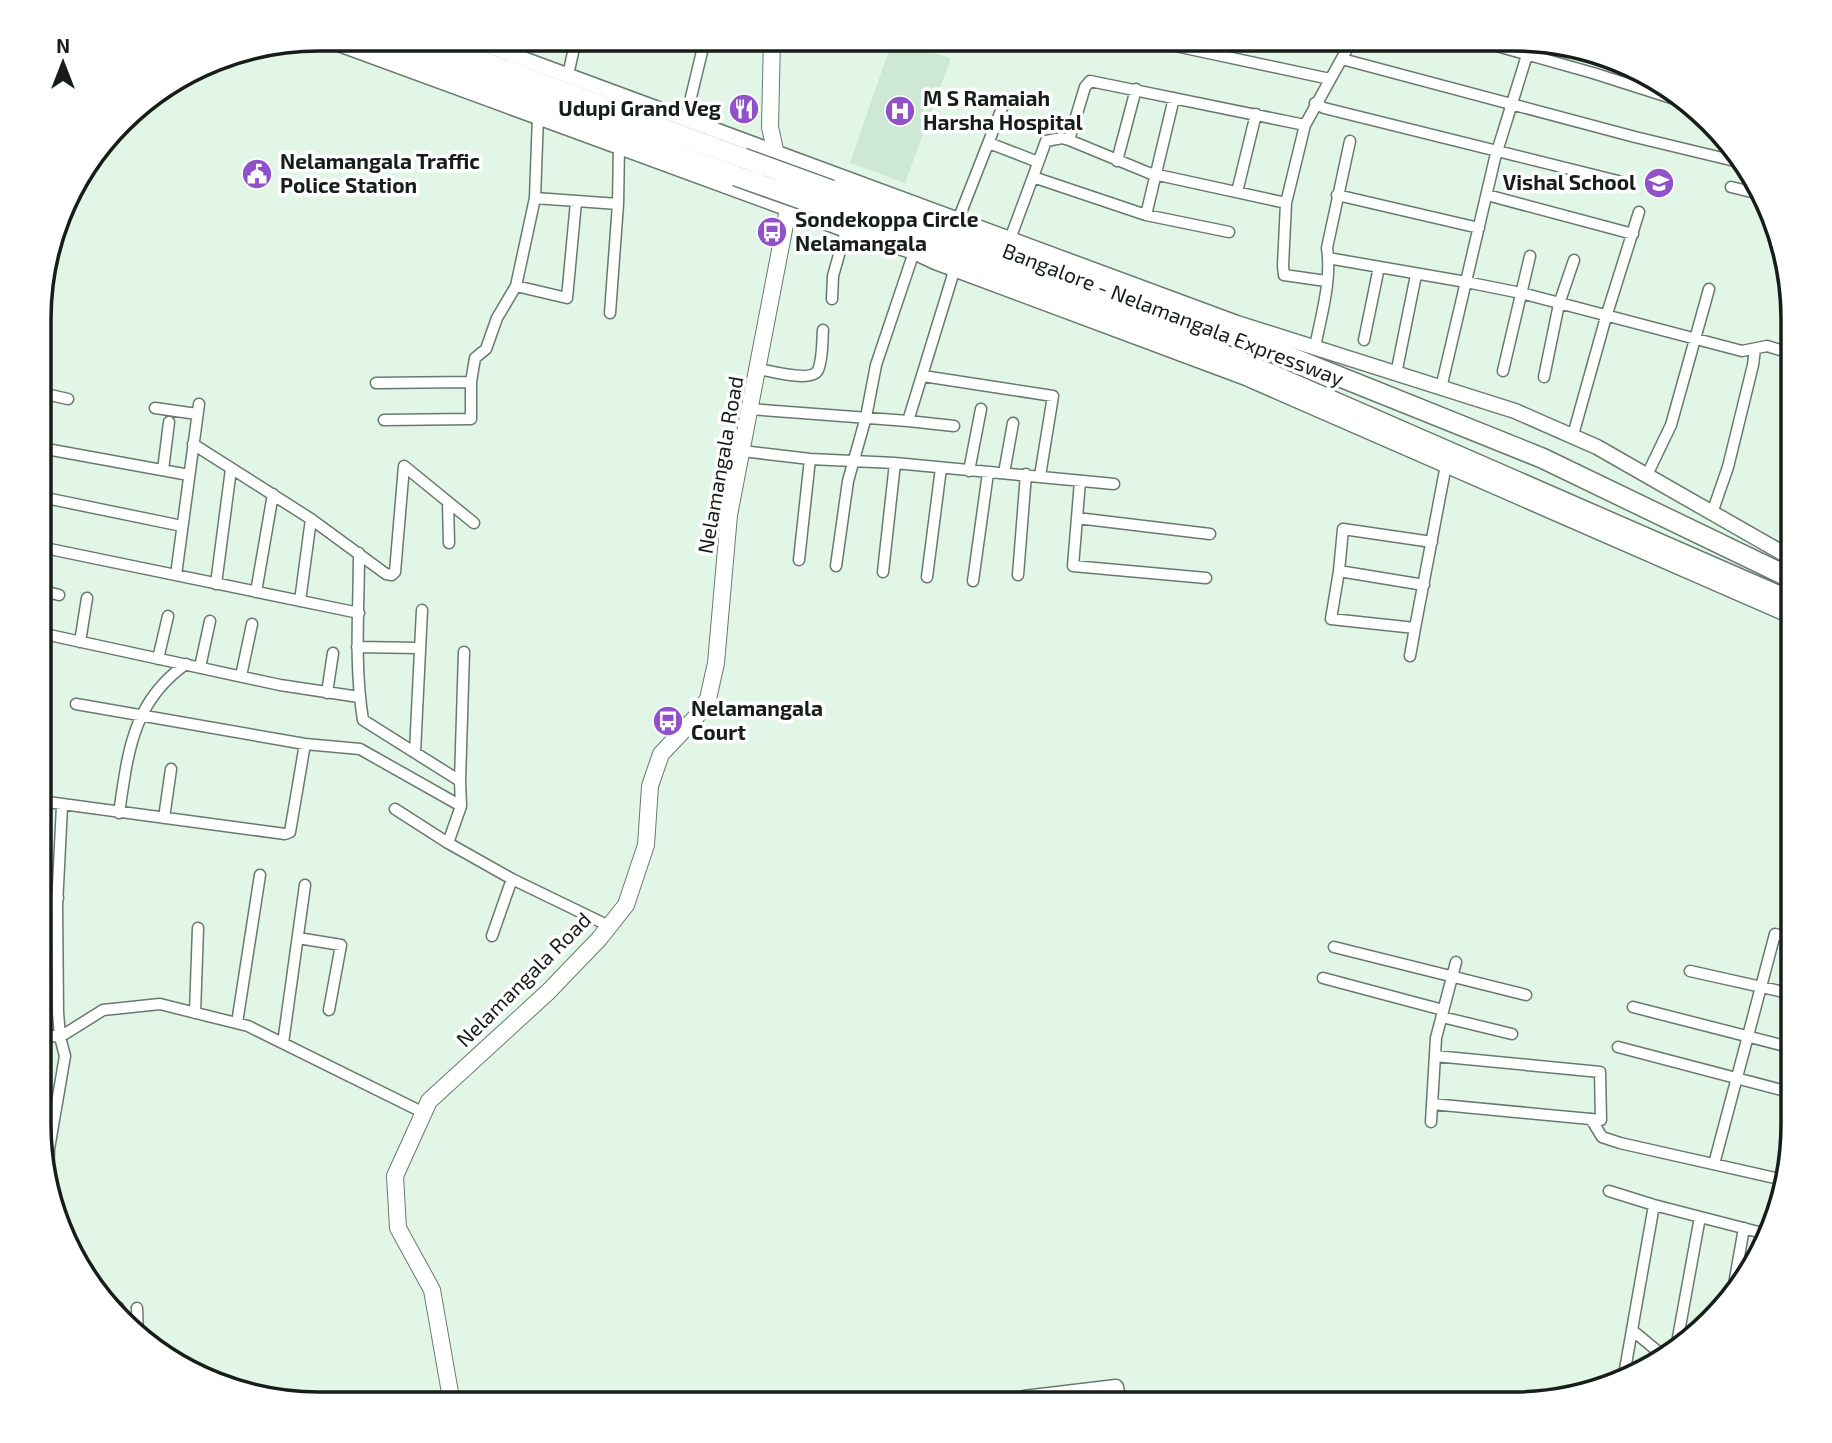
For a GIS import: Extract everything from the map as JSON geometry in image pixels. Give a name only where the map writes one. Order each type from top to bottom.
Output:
[{"type":"highway","name":"Bangalore - Nelamangala Expressway","points":[[406,51],[1293,358],[1542,458],[1781,573]]},
{"type":"highway","name":"Bangalore - Nelamangala Expressway","points":[[454,51],[740,167]]},
{"type":"highway","name":"Bangalore - Nelamangala Expressway","points":[[829,199],[1250,365],[1781,597]]},
{"type":"main road","points":[[772,51],[770,127],[788,209]]},
{"type":"main road","name":"Nelamangala Road","points":[[450,1392],[432,1290],[398,1228],[395,1175],[429,1101],[548,992],[626,905],[646,845],[650,786],[661,754],[696,717],[708,699],[716,663],[729,514],[788,209]]},
{"type":"street","points":[[360,51],[788,209],[914,252],[1247,378],[1781,612]]},
{"type":"street","points":[[504,51],[1237,323],[1515,411],[1573,435],[1781,552]]},
{"type":"street","points":[[568,75],[573,51]]},
{"type":"street","points":[[686,118],[702,51]]},
{"type":"street","points":[[1199,51],[1330,79]]},
{"type":"street","points":[[1326,281],[1284,275],[1286,203],[1305,125],[1346,51]]},
{"type":"street","points":[[1516,51],[1642,84]]},
{"type":"street","points":[[1441,388],[1498,150],[1528,51]]},
{"type":"street","points":[[1342,59],[1728,159]]},
{"type":"street","points":[[1069,140],[1085,87],[1090,81],[1305,125]]},
{"type":"street","points":[[1117,161],[1136,89]]},
{"type":"street","points":[[1146,215],[1174,98]]},
{"type":"street","points":[[1315,103],[1324,108],[1622,182]]},
{"type":"street","points":[[958,220],[1002,108]]},
{"type":"street","points":[[1237,192],[1255,114]]},
{"type":"street","points":[[384,420],[471,419],[471,382],[475,358],[486,349],[497,318],[516,286],[535,198],[538,116]]},
{"type":"street","points":[[1010,239],[1046,141],[1062,138],[1157,175],[1286,203]]},
{"type":"street","points":[[1315,347],[1326,281],[1327,248],[1350,141]]},
{"type":"street","points":[[989,143],[1038,162]]},
{"type":"street","points":[[610,313],[618,204],[619,146]]},
{"type":"street","points":[[1033,177],[1146,215],[1229,232]]},
{"type":"street","points":[[1731,187],[1749,191]]},
{"type":"street","points":[[1337,195],[1479,228]]},
{"type":"street","points":[[1487,195],[1633,234]]},
{"type":"street","points":[[535,198],[618,204]]},
{"type":"street","points":[[516,286],[567,298],[576,202]]},
{"type":"street","points":[[1573,435],[1639,212]]},
{"type":"street","points":[[832,299],[833,276],[846,230]]},
{"type":"street","points":[[836,566],[848,481],[866,417],[876,365],[914,252]]},
{"type":"street","points":[[1503,371],[1530,256]]},
{"type":"street","points":[[1328,258],[1521,293],[1742,351],[1768,346],[1781,350]]},
{"type":"street","points":[[1544,377],[1559,304],[1574,260]]},
{"type":"street","points":[[1364,340],[1378,267]]},
{"type":"street","points":[[908,421],[955,268]]},
{"type":"street","points":[[1396,374],[1416,275]]},
{"type":"street","points":[[1647,475],[1671,425],[1709,289]]},
{"type":"street","points":[[758,369],[806,377],[814,375],[819,368],[823,330]]},
{"type":"street","points":[[1712,513],[1728,467],[1755,349]]},
{"type":"street","points":[[923,376],[1054,396],[1040,476]]},
{"type":"street","points":[[376,383],[471,382]]},
{"type":"street","points":[[51,395],[68,399]]},
{"type":"street","points":[[155,408],[198,409],[176,575]]},
{"type":"street","points":[[750,409],[954,426]]},
{"type":"street","points":[[969,471],[981,409]]},
{"type":"street","points":[[163,470],[169,422]]},
{"type":"street","points":[[1004,473],[1013,423]]},
{"type":"street","points":[[193,444],[311,519],[386,574],[392,575],[395,572],[404,466],[474,523]]},
{"type":"street","points":[[51,450],[189,475]]},
{"type":"street","points":[[742,451],[810,459],[1026,474],[1114,484]]},
{"type":"street","points":[[799,560],[810,459]]},
{"type":"street","points":[[883,572],[895,463]]},
{"type":"street","points":[[1410,656],[1446,465]]},
{"type":"street","points":[[927,577],[941,468]]},
{"type":"street","points":[[216,584],[231,469]]},
{"type":"street","points":[[973,581],[988,472]]},
{"type":"street","points":[[1018,575],[1026,474]]},
{"type":"street","points":[[1080,481],[1073,566],[1206,578]]},
{"type":"street","points":[[256,592],[273,495]]},
{"type":"street","points":[[51,499],[182,526]]},
{"type":"street","points":[[448,502],[449,543]]},
{"type":"street","points":[[1077,518],[1210,534]]},
{"type":"street","points":[[300,601],[311,519]]},
{"type":"street","points":[[1415,628],[1331,619],[1343,529],[1432,542]]},
{"type":"street","points":[[51,549],[359,613]]},
{"type":"street","points":[[359,553],[357,647],[359,697],[363,720],[460,781]]},
{"type":"street","points":[[1339,571],[1423,585]]},
{"type":"street","points":[[51,593],[59,595]]},
{"type":"street","points":[[80,642],[88,598]]},
{"type":"street","points":[[415,752],[422,610]]},
{"type":"street","points":[[158,659],[167,616]]},
{"type":"street","points":[[200,667],[210,621]]},
{"type":"street","points":[[241,676],[252,624]]},
{"type":"street","points":[[51,636],[327,693],[359,697]]},
{"type":"street","points":[[357,647],[419,648]]},
{"type":"street","points":[[448,844],[461,806],[464,652]]},
{"type":"street","points":[[327,693],[333,653]]},
{"type":"street","points":[[119,813],[127,761],[146,703],[186,664]]},
{"type":"street","points":[[76,704],[305,744],[360,749],[461,806]]},
{"type":"street","points":[[51,804],[285,834],[290,832],[305,744]]},
{"type":"street","points":[[164,818],[171,769]]},
{"type":"street","points":[[51,1137],[65,1056],[60,1037],[58,898],[62,806]]},
{"type":"street","points":[[395,809],[448,844],[512,879],[609,926]]},
{"type":"street","points":[[237,1023],[260,875]]},
{"type":"street","points":[[492,936],[512,879]]},
{"type":"street","points":[[283,1043],[305,885]]},
{"type":"street","points":[[51,898],[58,898]]},
{"type":"street","points":[[195,1013],[198,928]]},
{"type":"street","points":[[1714,1164],[1775,934],[1781,935]]},
{"type":"street","points":[[298,938],[341,945],[329,1010]]},
{"type":"street","points":[[1334,947],[1526,995]]},
{"type":"street","points":[[1431,1122],[1435,1056],[1455,962]]},
{"type":"street","points":[[1690,971],[1781,991]]},
{"type":"street","points":[[1323,978],[1512,1034]]},
{"type":"street","points":[[51,1036],[60,1037],[103,1010],[160,1004],[248,1026],[424,1113]]},
{"type":"street","points":[[1633,1007],[1781,1045]]},
{"type":"street","points":[[1618,1047],[1781,1090]]},
{"type":"street","points":[[1432,1104],[1601,1120],[1600,1072],[1435,1056]]},
{"type":"street","points":[[1591,1119],[1602,1137],[1776,1178]]},
{"type":"street","points":[[1609,1191],[1759,1232]]},
{"type":"street","points":[[1625,1368],[1654,1205]]},
{"type":"street","points":[[1677,1336],[1699,1217]]},
{"type":"street","points":[[1736,1273],[1744,1228]]},
{"type":"street","points":[[136,1308],[137,1321]]},
{"type":"street","points":[[1632,1330],[1657,1350]]},
{"type":"street","points":[[1084,1392],[1116,1387],[1117,1392]]},
{"type":"shaded area","name":"M S Ramaiah Harsha Hospital","points":[[889,51],[927,51],[951,58],[905,183],[850,163]]},
{"type":"place","name":"Udupi Grand Veg","points":[[744,109]]},
{"type":"place","name":"M S Ramaiah Harsha Hospital","points":[[900,111]]},
{"type":"place","name":"Nelamangala Traffic Police Station","points":[[257,174]]},
{"type":"place","name":"Vishal School","points":[[1659,183]]},
{"type":"place","name":"Sondekoppa Circle Nelamangala","points":[[772,232]]},
{"type":"place","name":"Nelamangala Court","points":[[668,721]]}]
